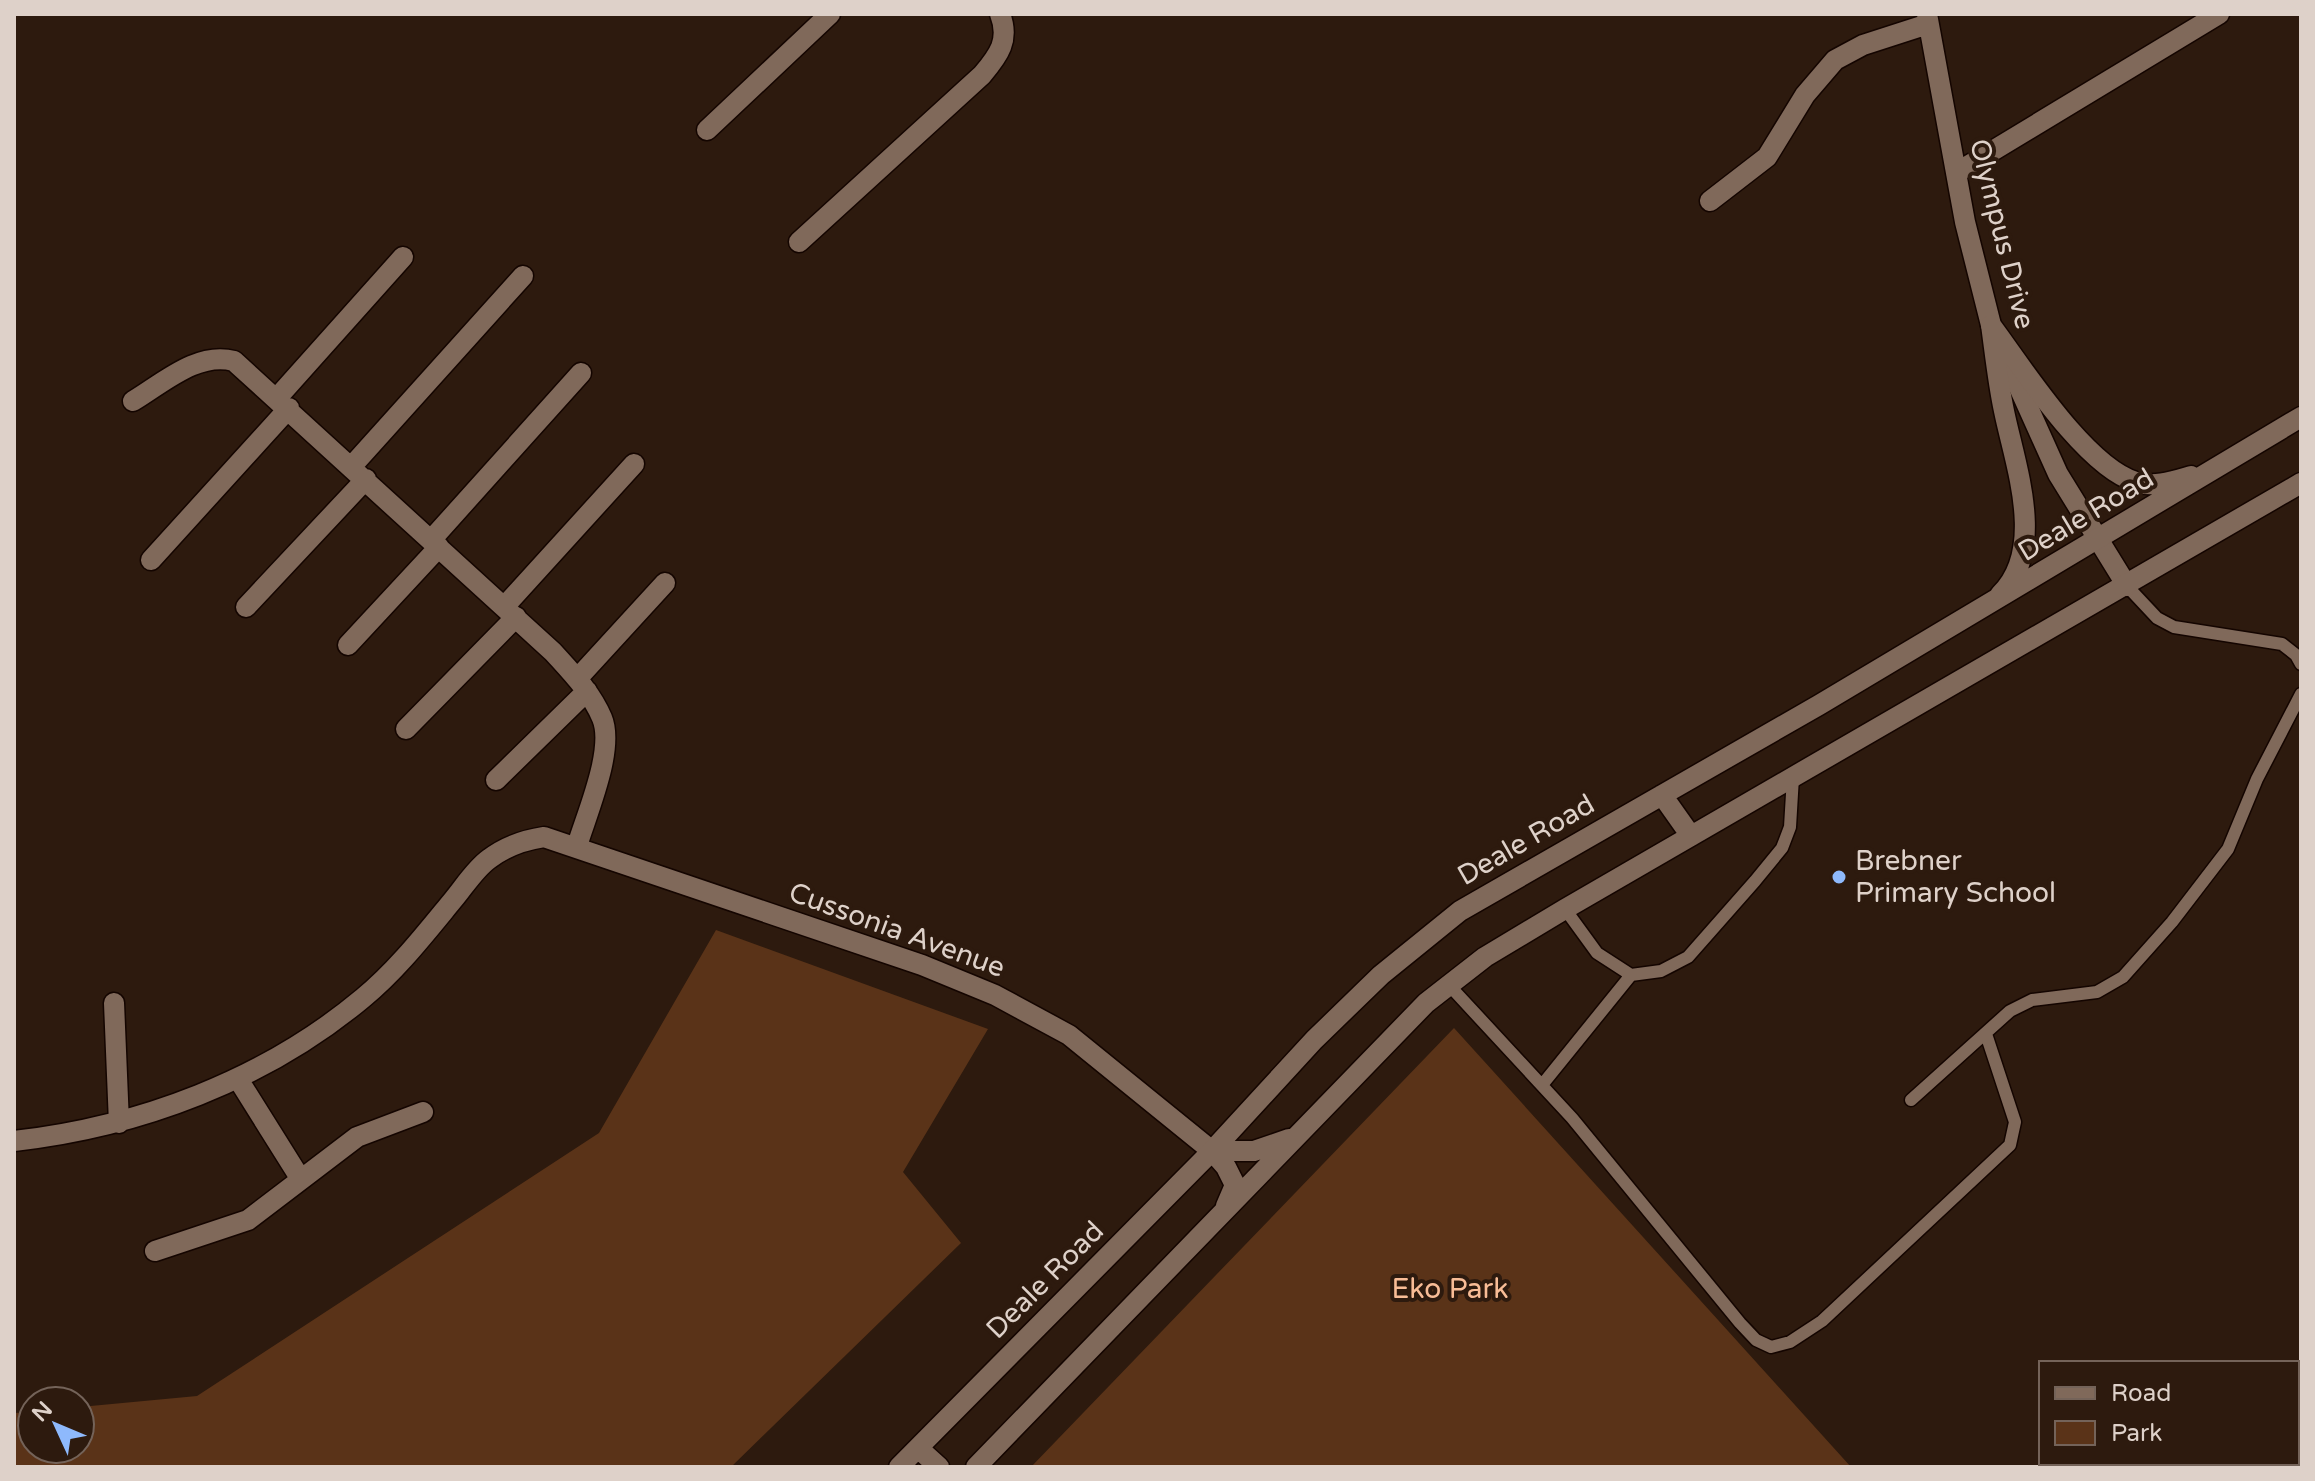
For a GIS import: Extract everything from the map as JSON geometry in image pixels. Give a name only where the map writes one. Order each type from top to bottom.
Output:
[{"type":"street","points":[[707,130],[830,14]]},
{"type":"street","points":[[799,242],[982,75],[1003,45],[1006,30],[1000,14]]},
{"type":"street","points":[[1956,173],[2219,14]]},
{"type":"street","points":[[1710,201],[1767,157],[1805,95],[1835,60],[1863,45],[1928,19]]},
{"type":"street","name":"Olympus Drive","points":[[1928,19],[1956,173],[1991,325],[2058,474],[2127,586]]},
{"type":"street","points":[[151,560],[403,257]]},
{"type":"street","points":[[246,607],[523,276]]},
{"type":"street","points":[[1991,325],[2052,408],[2107,464],[2136,482],[2166,484],[2223,466]]},
{"type":"street","points":[[1929,640],[1997,598],[2014,578],[2020,560],[2023,507],[1998,379],[1991,325]]},
{"type":"street","points":[[133,401],[201,361],[218,357],[234,361],[510,612],[582,685],[603,720],[603,761],[577,846]]},
{"type":"street","points":[[348,645],[581,373]]},
{"type":"street","name":"Deale Road","points":[[899,1467],[1212,1151],[1314,1040],[1417,943],[1460,911],[2098,541],[2301,417]]},
{"type":"street","points":[[406,729],[510,612],[634,464]]},
{"type":"street","points":[[976,1467],[1448,984],[1565,909],[2301,483]]},
{"type":"street","points":[[496,780],[582,685],[665,583]]},
{"type":"street","points":[[1662,795],[1691,836]]},
{"type":"street","name":"Cussonia Avenue","points":[[238,1079],[308,1038],[364,998],[417,944],[486,860],[524,840],[544,837],[922,965],[995,995],[1069,1035],[1212,1151],[1226,1167],[1235,1185],[1221,1216]]},
{"type":"street","points":[[114,1003],[119,1123]]},
{"type":"street","points":[[14,1141],[70,1135],[119,1123],[238,1079],[300,1178]]},
{"type":"street","points":[[155,1251],[248,1220],[357,1137],[423,1112]]},
{"type":"street","points":[[1212,1151],[1274,1148],[1297,1136]]},
{"type":"street","points":[[918,1448],[939,1467]]},
{"type":"lane","points":[[2127,586],[2157,618],[2174,627],[2282,644],[2296,655],[2301,664]]},
{"type":"lane","points":[[1911,1100],[2010,1011],[2032,1000],[2097,992],[2123,977],[2188,902],[2228,849],[2257,779],[2301,694]]},
{"type":"lane","points":[[1565,909],[1597,953],[1631,975],[1661,971],[1688,957],[1782,848],[1790,827],[1793,777]]},
{"type":"lane","points":[[1542,1085],[1631,975]]},
{"type":"lane","points":[[1448,984],[1542,1085],[1740,1323],[1764,1346],[1779,1347],[1822,1321],[2010,1145],[2015,1122],[1986,1034]]},
{"type":"green space","points":[[716,930],[988,1029],[903,1172],[961,1243],[731,1467],[14,1467],[14,1413],[16,1465],[96,1465],[96,1405],[197,1396],[599,1133]]},
{"type":"green space","name":"Eko Park","points":[[1454,1028],[1851,1467],[1031,1467]]},
{"type":"place","name":"Brebner Primary School","points":[[1839,877]]}]
